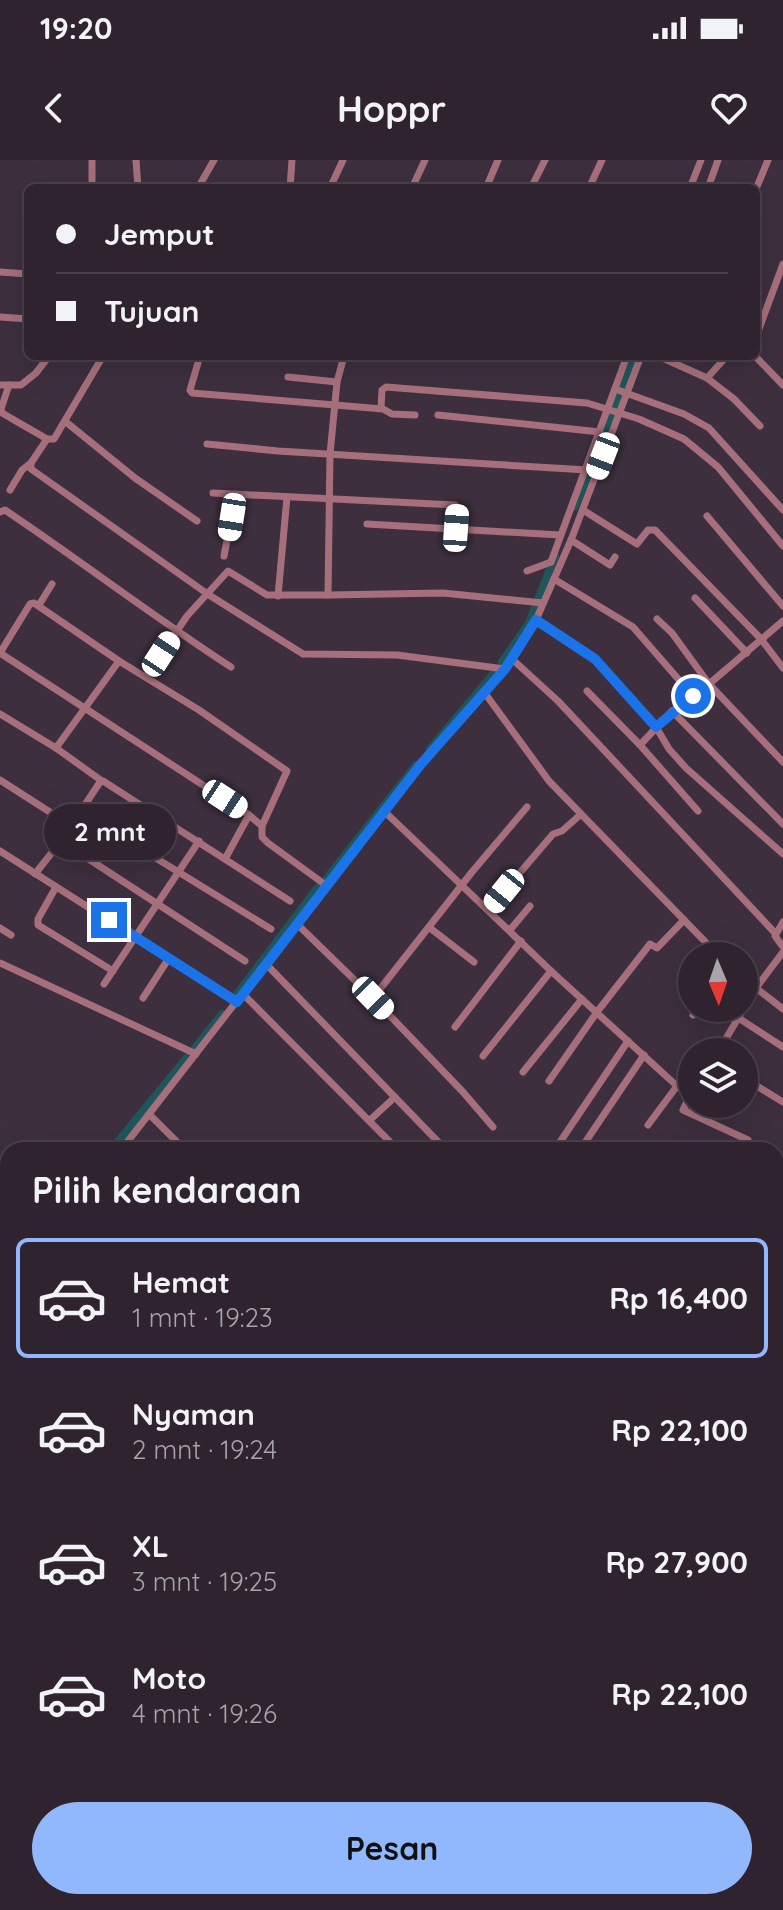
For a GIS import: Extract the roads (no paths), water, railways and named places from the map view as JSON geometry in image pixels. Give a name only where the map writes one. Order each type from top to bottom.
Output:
[{"type":"street","points":[[92,160],[92,184]]},
{"type":"street","points":[[136,160],[138,184]]},
{"type":"street","points":[[201,184],[214,160]]},
{"type":"street","points":[[290,184],[292,160]]},
{"type":"street","points":[[332,184],[343,160]]},
{"type":"street","points":[[414,184],[425,160]]},
{"type":"street","points":[[488,184],[498,160]]},
{"type":"street","points":[[533,184],[545,160]]},
{"type":"street","points":[[591,184],[602,160]]},
{"type":"street","points":[[692,184],[701,160]]},
{"type":"street","points":[[709,184],[718,160]]},
{"type":"street","points":[[758,184],[768,160]]},
{"type":"street","points":[[760,326],[783,264]]},
{"type":"street","points":[[0,272],[24,274]]},
{"type":"street","points":[[0,317],[24,319]]},
{"type":"street","points":[[46,360],[27,382],[4,385],[1,409],[2,413],[47,439],[58,436],[101,360]]},
{"type":"street","points":[[199,360],[190,390],[192,393],[381,408],[394,414],[415,415]]},
{"type":"street","points":[[328,595],[330,454],[337,382],[343,360]]},
{"type":"street","points":[[127,1142],[421,764],[512,659],[536,620],[554,579],[560,535],[600,432],[614,412],[622,391],[626,360]]},
{"type":"street","points":[[555,567],[571,540],[594,480],[614,412],[639,360]]},
{"type":"street","points":[[667,360],[707,378],[734,399],[760,426]]},
{"type":"street","points":[[707,378],[723,360]]},
{"type":"street","points":[[759,360],[783,385]]},
{"type":"street","points":[[288,377],[337,382]]},
{"type":"street","points":[[381,408],[382,390],[386,387],[587,403],[647,423],[689,443],[727,477],[783,546]]},
{"type":"street","points":[[622,391],[684,414],[709,428],[783,510]]},
{"type":"street","points":[[438,415],[600,432]]},
{"type":"street","points":[[66,422],[142,484],[197,521]]},
{"type":"street","points":[[10,490],[47,439]]},
{"type":"street","points":[[207,444],[585,473],[594,480]]},
{"type":"street","points":[[31,463],[31,469],[52,486],[209,595],[308,655],[397,655],[505,669]]},
{"type":"street","points":[[213,493],[455,505],[456,528]]},
{"type":"street","points":[[224,556],[236,494]]},
{"type":"street","points":[[278,596],[287,497]]},
{"type":"street","points":[[0,512],[5,510],[176,632],[231,667]]},
{"type":"street","points":[[583,510],[637,544],[648,530],[655,530],[761,639],[783,668]]},
{"type":"street","points":[[707,516],[783,606]]},
{"type":"street","points":[[367,524],[560,535]]},
{"type":"street","points":[[571,540],[610,565],[615,557]]},
{"type":"street","points":[[527,571],[555,567]]},
{"type":"street","points":[[146,677],[176,632],[228,571],[262,593],[278,596],[443,593],[543,603]]},
{"type":"street","points":[[554,579],[633,627],[693,696]]},
{"type":"street","points":[[39,605],[52,584]]},
{"type":"street","points":[[695,598],[747,653]]},
{"type":"street","points":[[262,826],[0,653],[30,604],[39,605],[287,771],[262,826],[262,837],[327,886]]},
{"type":"street","points":[[657,619],[672,633],[709,684],[783,762]]},
{"type":"street","points":[[536,620],[595,659],[656,727],[669,749],[686,768],[783,854]]},
{"type":"street","points":[[640,745],[672,711],[783,621]]},
{"type":"street","points":[[512,659],[568,711],[776,934]]},
{"type":"street","points":[[56,748],[119,661]]},
{"type":"street","points":[[587,691],[698,811]]},
{"type":"street","points":[[484,692],[549,781],[705,942]]},
{"type":"street","points":[[672,711],[783,824]]},
{"type":"street","points":[[0,714],[290,901]]},
{"type":"street","points":[[0,780],[70,825]]},
{"type":"street","points":[[35,874],[102,781]]},
{"type":"street","points":[[373,998],[527,807]]},
{"type":"street","points":[[384,811],[677,1086],[648,1125]]},
{"type":"street","points":[[81,812],[271,929]]},
{"type":"street","points":[[225,859],[249,815]]},
{"type":"street","points":[[488,910],[553,834],[562,831],[580,815]]},
{"type":"street","points":[[61,841],[245,961]]},
{"type":"street","points":[[104,984],[199,841]]},
{"type":"street","points":[[0,851],[237,1002]]},
{"type":"street","points":[[56,887],[38,919],[38,925],[113,971]]},
{"type":"street","points":[[510,930],[530,906]]},
{"type":"street","points":[[549,1081],[650,944],[657,948],[684,920]]},
{"type":"street","points":[[758,985],[780,964],[783,949],[775,939],[783,922]]},
{"type":"street","points":[[297,924],[373,998],[493,1127]]},
{"type":"street","points":[[0,928],[11,935]]},
{"type":"street","points":[[430,928],[474,962]]},
{"type":"street","points":[[455,1027],[521,941]]},
{"type":"street","points":[[143,998],[169,958]]},
{"type":"street","points":[[0,963],[196,1054]]},
{"type":"street","points":[[267,965],[438,1142]]},
{"type":"street","points":[[483,1056],[551,971]]},
{"type":"street","points":[[758,989],[783,1009]]},
{"type":"street","points":[[243,994],[391,1142]]},
{"type":"street","points":[[523,1072],[582,999]]},
{"type":"street","points":[[741,1022],[783,1047]]},
{"type":"street","points":[[560,1142],[628,1041]]},
{"type":"street","points":[[585,1142],[644,1055]]},
{"type":"street","points":[[758,1087],[783,1102]]},
{"type":"street","points":[[370,1120],[395,1097]]},
{"type":"street","points":[[149,1114],[177,1142]]},
{"type":"street","points":[[700,1118],[747,1142]]},
{"type":"waterway","points":[[575,506],[634,360]]},
{"type":"waterway","points":[[502,662],[529,623],[555,556]]},
{"type":"waterway","points":[[430,749],[494,673]]},
{"type":"waterway","points":[[327,878],[416,765]]},
{"type":"waterway","points":[[237,994],[318,887]]},
{"type":"waterway","points":[[195,1048],[222,1014]]},
{"type":"waterway","points":[[118,1142],[189,1055]]}]
